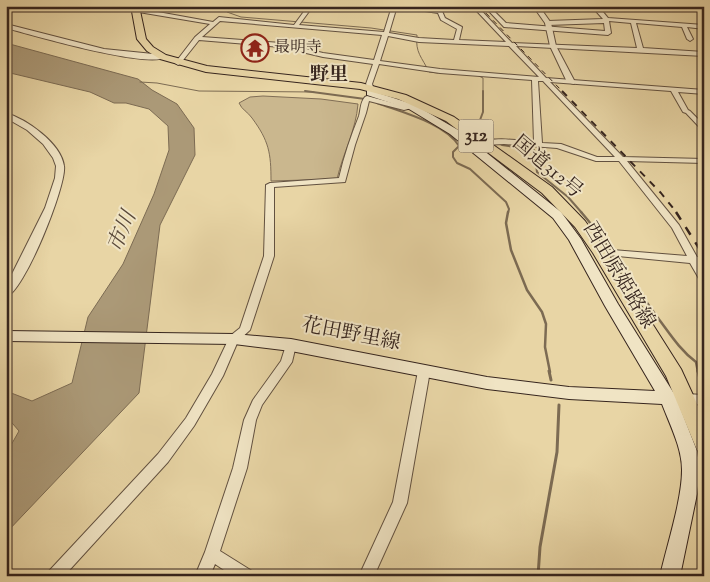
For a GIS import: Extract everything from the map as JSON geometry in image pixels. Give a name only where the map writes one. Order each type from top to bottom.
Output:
[{"type":"highway","name":"国道312号","points":[[136,9],[142,39],[150,49],[163,57],[206,70],[331,82],[367,96],[402,97],[438,112],[486,143],[548,190],[562,204],[600,252],[686,399],[704,444]]},
{"type":"main road","name":"西田原姫路線","points":[[367,96],[370,93],[412,107],[454,132],[557,215],[575,239],[668,398],[688,451],[691,470],[688,494],[670,576]]},
{"type":"main road","name":"花田野里線","points":[[6,336],[229,339],[291,345],[487,383],[569,393],[686,399]]},
{"type":"street","points":[[105,6],[136,9],[212,24]]},
{"type":"street","points":[[295,26],[312,6]]},
{"type":"street","points":[[54,576],[162,458],[184,429],[217,376],[229,339],[245,330],[269,256],[270,185],[342,180],[351,145],[363,113],[369,84],[395,6]]},
{"type":"street","points":[[428,6],[427,10],[440,12],[443,19],[460,28],[456,42]]},
{"type":"street","points":[[474,6],[622,160],[676,227],[699,260],[704,280]]},
{"type":"street","points":[[596,7],[605,18],[608,33],[550,26],[504,25],[488,8],[596,7]]},
{"type":"street","points":[[537,8],[550,26],[553,46],[571,82]]},
{"type":"street","points":[[496,17],[605,18],[704,27]]},
{"type":"street","points":[[178,62],[197,38],[219,18],[386,34],[419,40],[704,54]]},
{"type":"street","points":[[550,26],[605,18]]},
{"type":"street","points":[[633,21],[640,50]]},
{"type":"street","points":[[6,26],[75,45],[127,55],[163,57]]},
{"type":"street","points":[[684,26],[690,39]]},
{"type":"street","points":[[197,38],[281,45],[323,55],[377,63],[546,80],[704,92]]},
{"type":"street","points":[[535,79],[538,144]]},
{"type":"street","points":[[673,90],[685,111],[704,130]]},
{"type":"street","points":[[6,115],[13,117],[43,138],[57,157],[60,167],[55,197],[14,284],[6,293]]},
{"type":"street","points":[[486,143],[504,142],[558,146],[596,159],[674,158],[704,161]]},
{"type":"street","points":[[600,252],[699,260]]},
{"type":"street","points":[[202,576],[212,554],[240,468],[250,420],[258,403],[286,362],[291,345]]},
{"type":"street","points":[[366,576],[400,502],[424,371]]},
{"type":"street","points":[[686,399],[704,400]]},
{"type":"street","points":[[212,554],[247,576]]},
{"type":"shaded area","points":[[6,43],[138,79],[152,90],[177,104],[194,128],[195,155],[160,225],[139,393],[6,533],[6,454],[19,431],[6,416],[6,391],[32,401],[72,383],[88,317],[123,264],[154,194],[169,150],[168,126],[149,109],[126,103],[114,103],[90,92],[6,72]]},
{"type":"shaded area","points":[[250,97],[321,99],[358,104],[355,123],[337,179],[271,181],[268,148],[252,118],[239,103]]},
{"type":"waterway","points":[[233,6],[227,12],[241,17],[371,28],[417,35],[418,51],[429,72],[438,73]]},
{"type":"waterway","points":[[479,76],[483,78],[483,112],[477,128],[502,145],[534,150],[537,172],[568,197],[582,213]]},
{"type":"waterway","points":[[140,82],[157,83],[199,91],[312,92]]},
{"type":"waterway","points":[[305,91],[312,92]]},
{"type":"waterway","points":[[312,92],[365,99]]},
{"type":"waterway","points":[[377,103],[422,119],[444,131],[459,146],[453,152],[453,157],[457,163],[470,169],[506,202],[509,209],[508,213]]},
{"type":"waterway","points":[[508,212],[506,223],[511,250],[527,290],[542,312],[546,324],[545,347],[550,372]]},
{"type":"waterway","points":[[581,212],[671,336],[696,362],[698,372]]},
{"type":"waterway","points":[[549,371],[551,380]]},
{"type":"waterway","points":[[698,371],[704,397]]},
{"type":"waterway","points":[[538,576],[540,547],[557,452],[559,405]]},
{"type":"railway","points":[[479,6],[563,92]]},
{"type":"railway","points":[[562,91],[661,193],[677,213]]},
{"type":"railway","points":[[676,212],[704,256]]},
{"type":"place","name":"最明寺","points":[[255,48]]},
{"type":"district","name":"野里","points":[[329,75]]},
{"type":"water label","name":"市川","points":[[123,232]]}]
